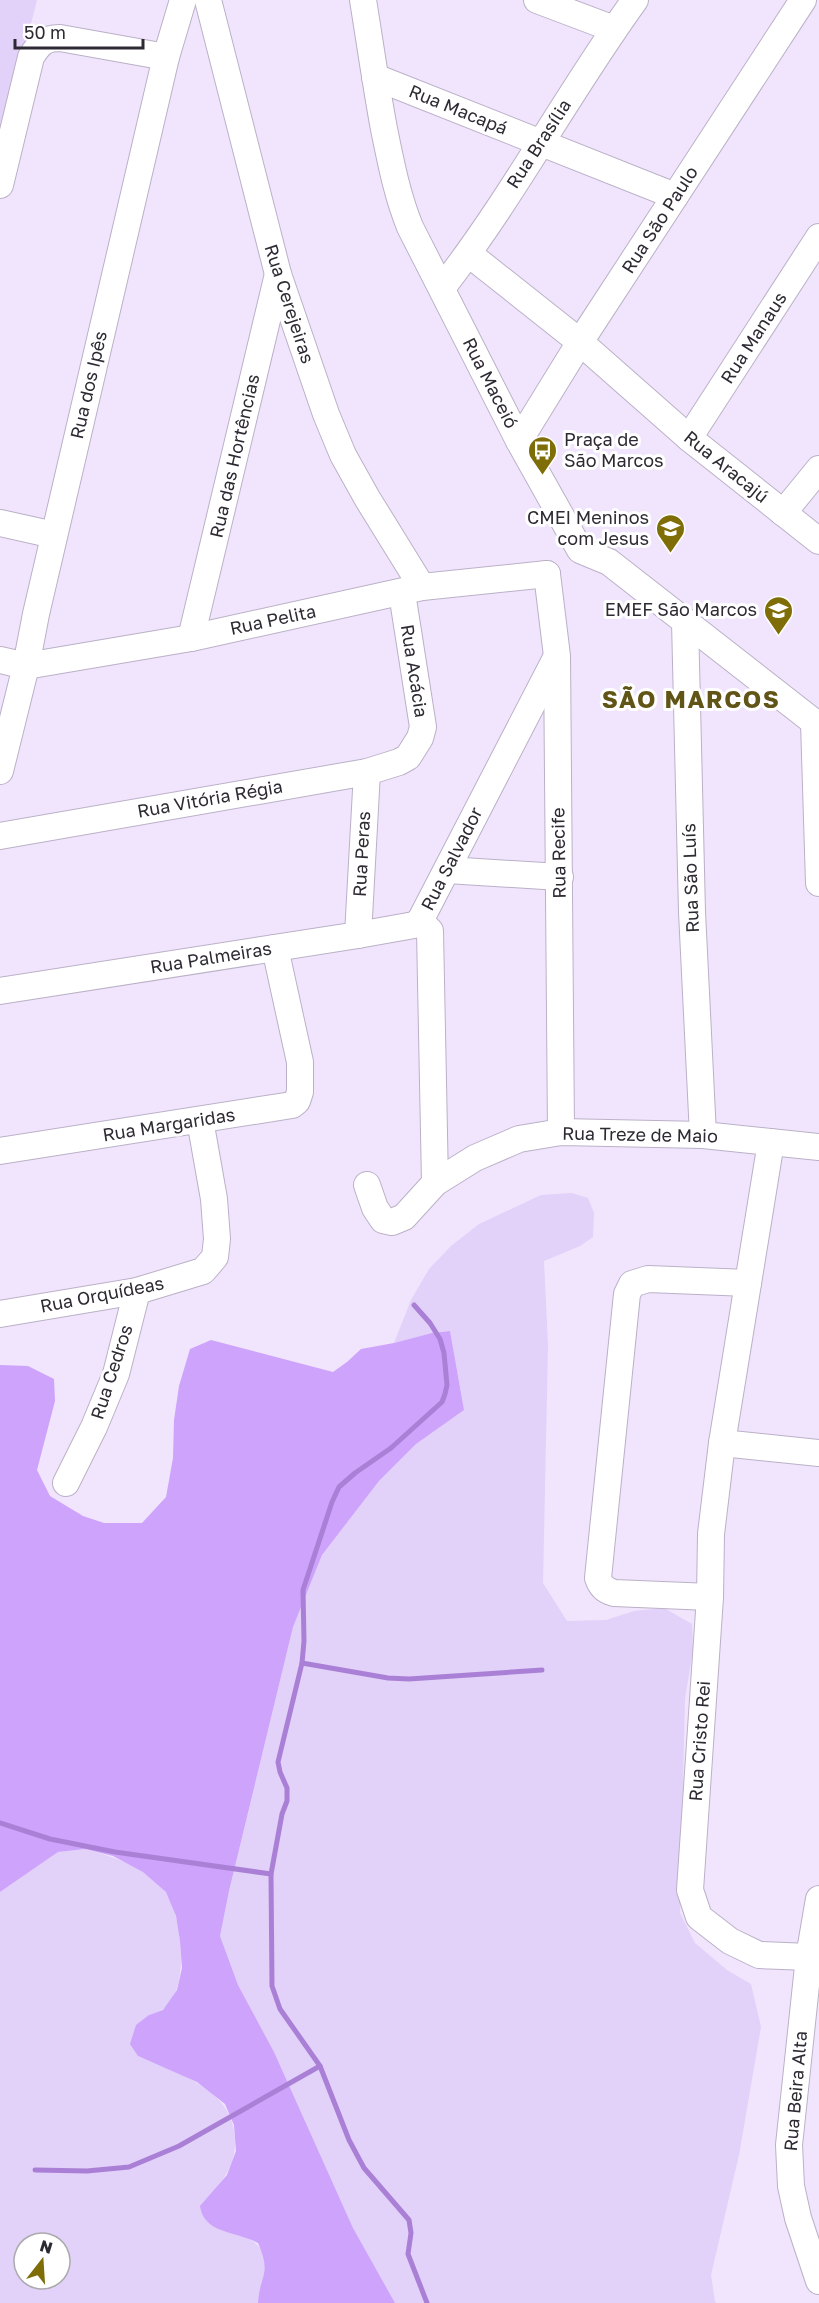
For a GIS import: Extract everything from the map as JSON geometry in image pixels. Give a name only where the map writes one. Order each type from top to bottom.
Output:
[{"type":"street","name":"Rua dos Ipês","points":[[0,771],[166,57],[183,0]]},
{"type":"street","name":"Rua Cerejeiras","points":[[208,0],[278,274],[326,414],[343,455],[412,590]]},
{"type":"street","name":"Rua Maceió","points":[[363,0],[375,77],[401,205],[519,441],[580,550]]},
{"type":"street","points":[[537,0],[614,29]]},
{"type":"street","name":"Rua Brasília","points":[[442,288],[469,254],[540,142],[635,0]]},
{"type":"street","name":"Rua São Paulo","points":[[519,441],[580,342],[803,0]]},
{"type":"street","points":[[0,186],[31,57],[38,46],[48,38],[60,38],[166,57]]},
{"type":"street","name":"Rua Macapá","points":[[375,77],[675,196]]},
{"type":"street","name":"Rua Manaus","points":[[689,438],[816,248]]},
{"type":"street","name":"Rua Aracajú","points":[[469,254],[580,342],[689,438],[819,541]]},
{"type":"street","name":"Rua das Hortências","points":[[191,638],[278,274]]},
{"type":"street","points":[[783,513],[819,469]]},
{"type":"street","points":[[0,523],[54,535]]},
{"type":"street","points":[[547,574],[580,550],[609,562],[816,717],[819,883]]},
{"type":"street","name":"Rua Pelita","points":[[0,660],[26,666],[191,638],[412,590],[547,574]]},
{"type":"street","name":"Rua Recife","points":[[547,574],[557,656],[561,1132]]},
{"type":"street","name":"Rua Acácia","points":[[412,590],[423,727],[414,748]]},
{"type":"street","name":"Rua São Luís","points":[[685,621],[692,912],[703,1135]]},
{"type":"street","name":"Rua Salvador","points":[[435,1184],[430,931],[420,921],[557,656]]},
{"type":"street","name":"Rua Vitória Régia","points":[[0,836],[367,772],[399,762],[408,757],[414,748]]},
{"type":"street","name":"Rua Peras","points":[[358,935],[367,772]]},
{"type":"street","points":[[447,870],[560,877]]},
{"type":"street","name":"Rua Palmeiras","points":[[0,991],[358,935],[414,925],[420,921]]},
{"type":"street","name":"Rua Margaridas","points":[[0,1151],[292,1105],[297,1101],[300,1092],[300,1062],[275,948]]},
{"type":"street","name":"Rua Orquídeas","points":[[0,1314],[137,1291],[203,1271],[215,1257],[217,1239],[214,1199],[200,1120]]},
{"type":"street","name":"Rua Treze de Maio","points":[[367,1185],[375,1208],[383,1220],[392,1222],[409,1213],[435,1184],[475,1158],[519,1139],[561,1132],[703,1135],[819,1148]]},
{"type":"street","name":"Rua Cristo Rei","points":[[771,1142],[722,1443],[711,1534],[710,1597],[690,1890],[699,1917],[730,1941],[759,1955],[809,1957]]},
{"type":"street","points":[[710,1597],[614,1593],[606,1590],[598,1578],[627,1294],[632,1284],[648,1279],[748,1283]]},
{"type":"street","name":"Rua Cedros","points":[[66,1482],[94,1427],[116,1374],[137,1291]]},
{"type":"street","points":[[722,1443],[819,1453]]},
{"type":"street","name":"Rua Beira Alta","points":[[819,1899],[809,1957],[789,2145],[791,2186],[798,2218],[819,2281]]},
{"type":"shaded area","points":[[0,0],[37,0],[0,147]]},
{"type":"shaded area","points":[[572,1193],[588,1198],[594,1213],[593,1237],[580,1246],[544,1261],[548,1345],[543,1583],[567,1621],[606,1620],[634,1611],[664,1608],[692,1624],[693,1650],[685,1699],[680,1913],[695,1943],[727,1970],[751,1984],[761,2027],[739,2155],[711,2275],[717,2303],[395,2303],[353,2228],[274,2052],[238,1985],[220,1936],[293,1627],[322,1555],[379,1481],[416,1444],[464,1410],[450,1331],[432,1333],[394,1343],[411,1300],[429,1269],[451,1246],[479,1224],[541,1195]]},
{"type":"shaded area","points":[[450,1331],[464,1410],[416,1444],[379,1481],[322,1555],[293,1627],[220,1936],[238,1985],[274,2052],[353,2228],[395,2303],[258,2303],[265,2268],[258,2243],[214,2227],[203,2215],[200,2206],[227,2175],[236,2151],[234,2125],[225,2104],[197,2082],[138,2056],[130,2044],[136,2025],[149,2015],[163,2010],[177,1990],[182,1968],[180,1941],[176,1916],[166,1892],[143,1872],[113,1856],[85,1849],[58,1852],[0,1892],[0,1365],[28,1366],[54,1379],[55,1401],[37,1470],[50,1496],[83,1516],[104,1523],[142,1523],[166,1497],[173,1458],[174,1420],[179,1386],[190,1349],[211,1340],[333,1372],[361,1349]]},
{"type":"shaded area","points":[[85,1849],[107,1855],[140,1870],[166,1892],[176,1918],[181,1954],[180,1971],[171,2001],[162,2010],[149,2015],[138,2056],[200,2085],[224,2106],[232,2121],[235,2138],[233,2159],[225,2177],[216,2188],[230,2233],[251,2240],[264,2255],[266,2274],[258,2303],[0,2303],[0,1892],[58,1852]]},
{"type":"waterway","points":[[414,1305],[440,1339],[444,1353],[447,1385],[442,1402],[391,1448],[339,1487],[303,1590],[302,1663],[278,1762],[287,1788],[287,1801],[282,1814],[271,1874],[272,1986],[280,2009],[320,2066],[349,2140],[364,2168],[409,2220],[411,2233],[408,2254],[427,2303]]},
{"type":"waterway","points":[[302,1663],[388,1678],[409,1679],[542,1670]]},
{"type":"waterway","points":[[0,1823],[50,1839],[115,1852],[271,1874]]},
{"type":"waterway","points":[[35,2170],[87,2171],[129,2167],[179,2146],[320,2066]]},
{"type":"place","name":"Praça de São Marcos","points":[[543,476]]},
{"type":"place","name":"CMEI Meninos com Jesus","points":[[670,554]]},
{"type":"place","name":"EMEF São Marcos","points":[[778,636]]},
{"type":"district","name":"SÃO MARCOS","points":[[691,700]]}]
